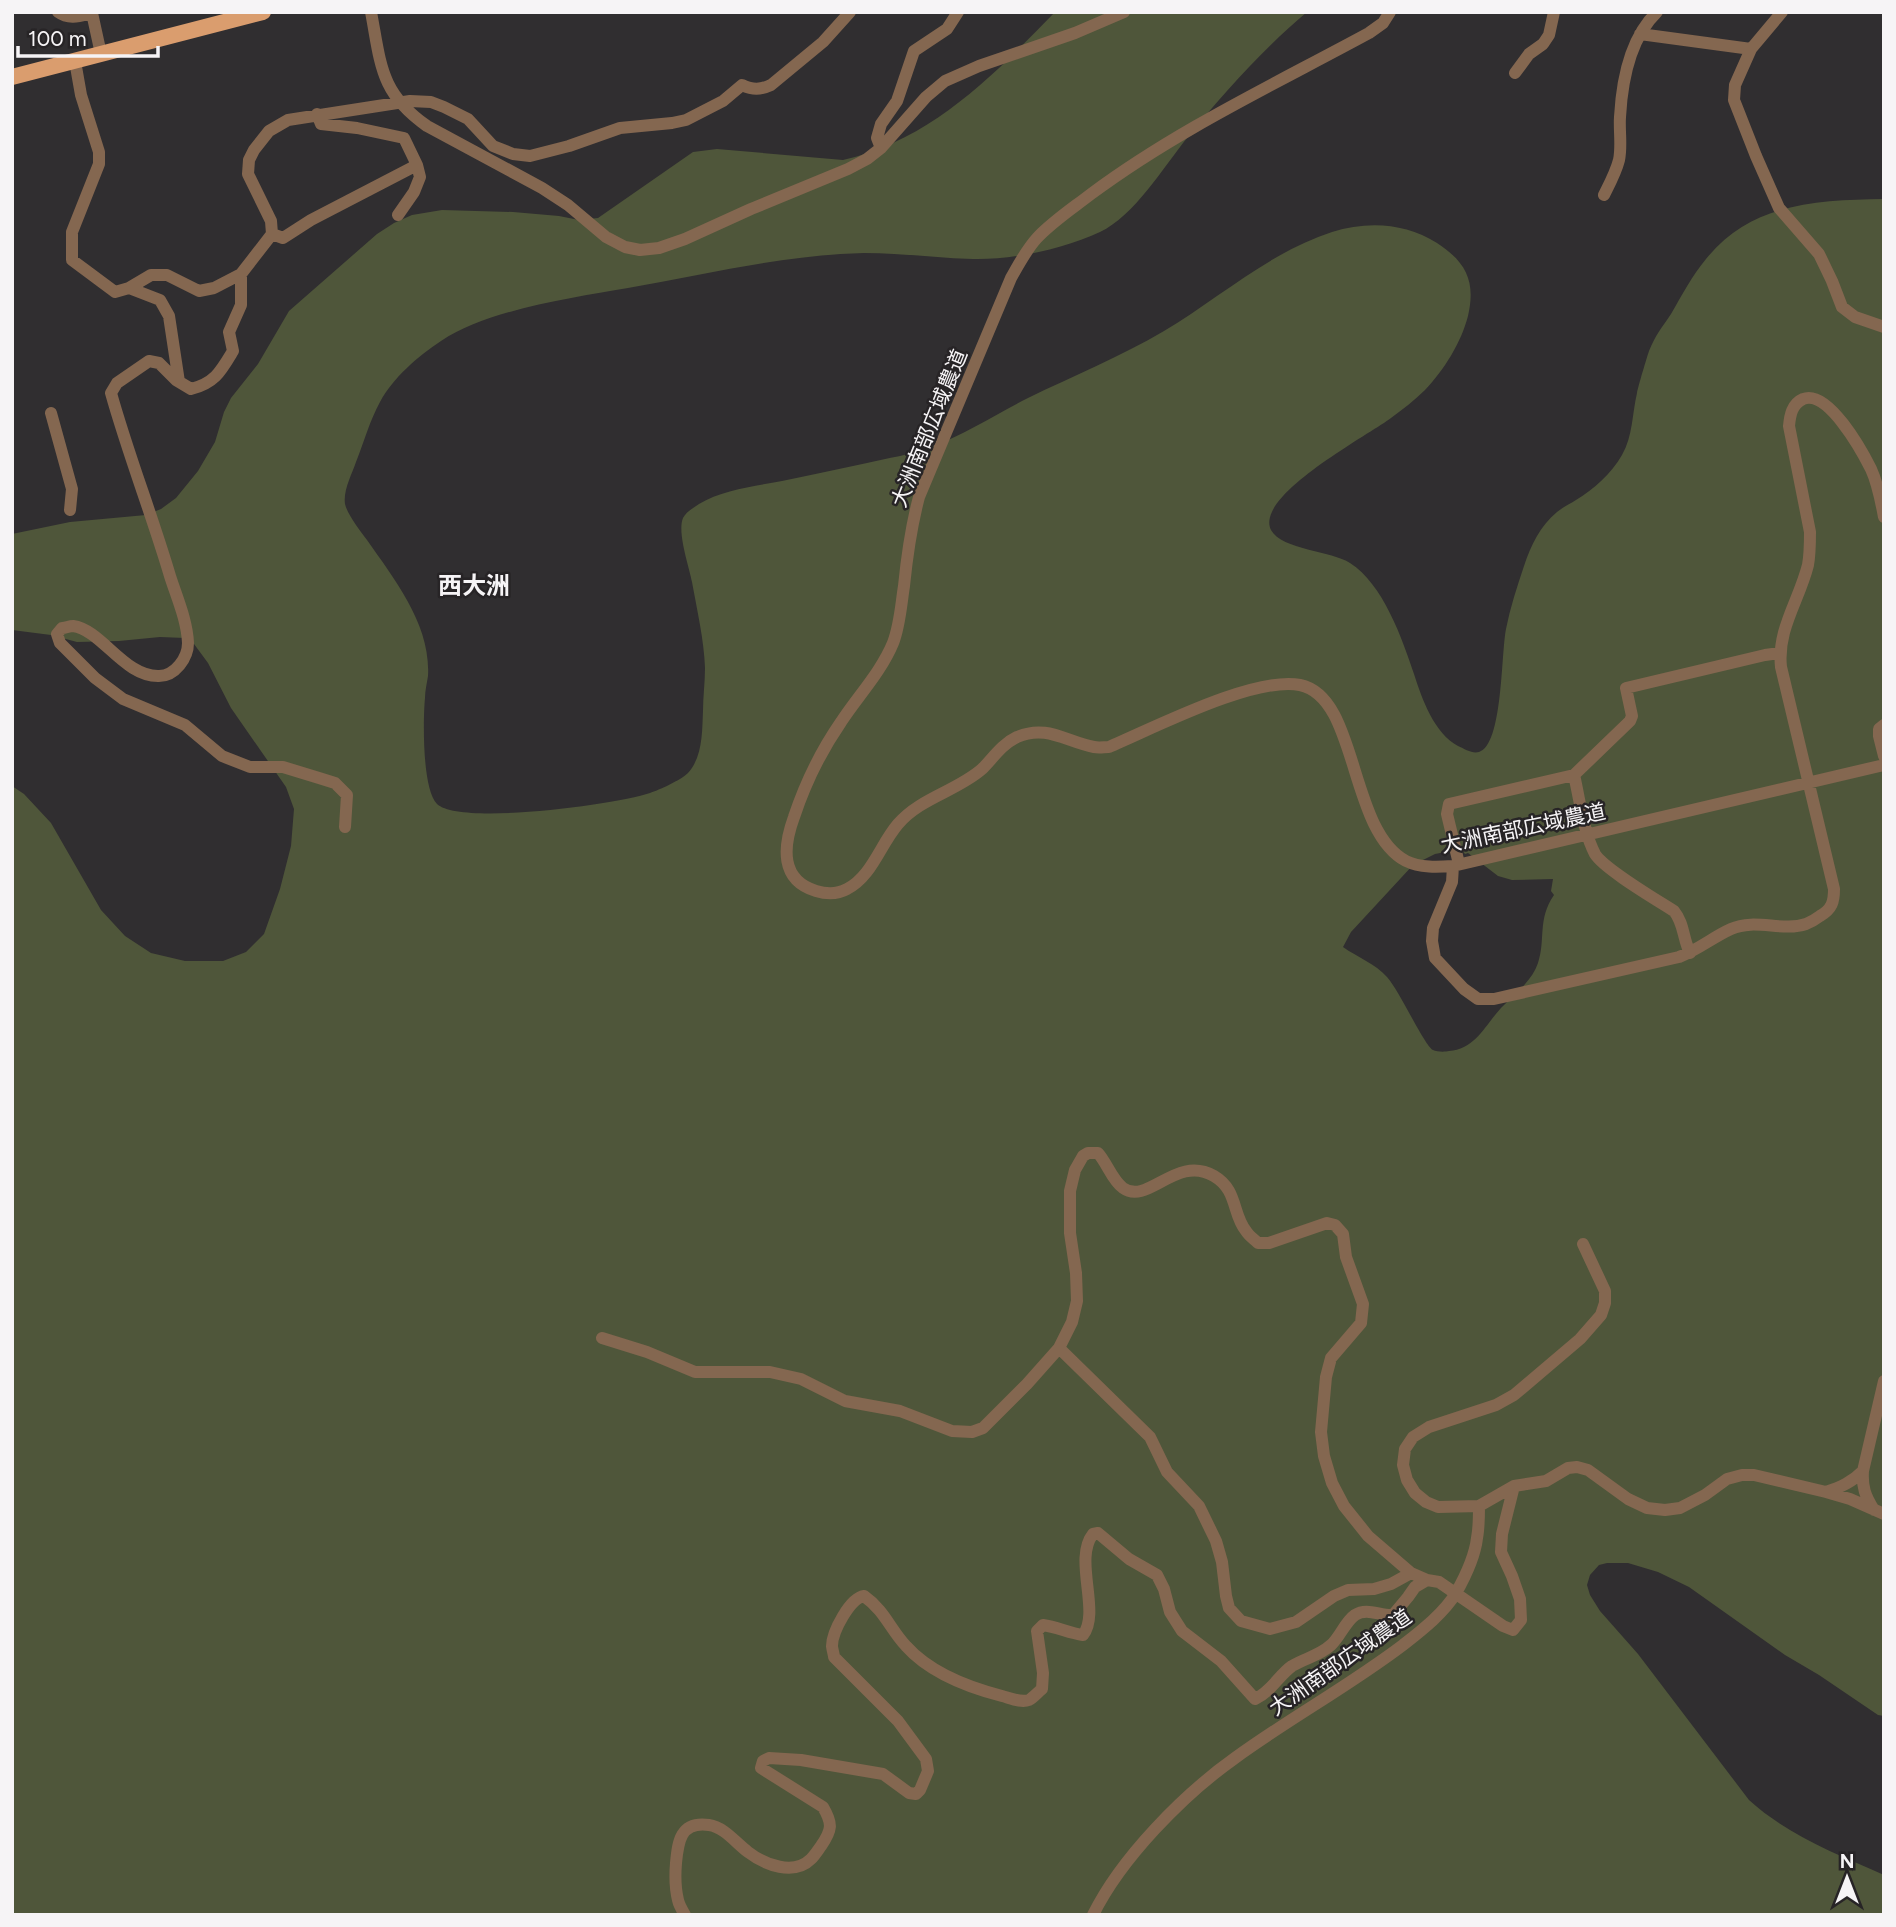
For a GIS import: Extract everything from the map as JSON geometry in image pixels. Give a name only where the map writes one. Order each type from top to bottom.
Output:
[{"type":"main road","points":[[12,77],[263,12]]},
{"type":"street","points":[[58,12],[73,17],[92,13],[101,54]]},
{"type":"street","points":[[371,12],[385,77],[390,89],[411,114],[427,126],[542,188],[606,237],[625,247],[640,250],[659,248],[685,239],[848,169],[881,148],[926,97],[945,81],[1124,12]]},
{"type":"street","points":[[75,61],[81,96],[99,152],[99,164],[72,233],[72,260],[115,292],[129,288],[151,275],[167,275],[199,291],[214,288],[241,274],[272,234],[271,221],[248,174],[248,160],[276,125],[317,114],[410,101],[431,102],[468,119],[493,146],[513,154],[530,156],[620,128],[685,120],[723,101],[742,85],[752,90],[771,86],[822,42],[850,12]]},
{"type":"street","points":[[881,148],[877,138],[881,124],[897,101],[914,51],[947,29],[958,12]]},
{"type":"street","name":"大洲南部広域農道","points":[[1390,12],[1383,23],[1369,33],[1173,139],[1135,163],[1051,225],[1026,253],[1011,278],[919,497],[912,524],[900,617],[887,657],[839,724],[805,786],[787,840],[786,858],[792,874],[805,887],[825,894],[844,891],[862,880],[898,824],[912,810],[964,782],[1005,745],[1018,737],[1036,732],[1052,733],[1093,747],[1110,747],[1238,693],[1281,685],[1301,685],[1326,700],[1335,714],[1377,830],[1389,848],[1407,862],[1432,867],[1456,865],[1884,765]]},
{"type":"street","points":[[1515,73],[1529,54],[1544,44],[1554,12]]},
{"type":"street","points":[[1604,195],[1619,158],[1620,118],[1627,68],[1640,34],[1657,12]]},
{"type":"street","points":[[1782,12],[1751,49],[1735,85],[1736,107],[1779,208],[1819,254],[1842,307],[1855,317],[1884,327]]},
{"type":"street","points":[[1640,34],[1751,49]]},
{"type":"street","points":[[317,114],[321,124],[404,138],[420,177],[414,192],[398,215]]},
{"type":"street","points":[[272,234],[283,238],[311,220],[417,165]]},
{"type":"street","points":[[241,274],[241,305],[229,332],[233,351],[221,373],[205,386],[191,388],[179,382],[159,363],[149,361],[117,383],[111,393],[185,621],[188,645],[186,657],[176,669],[162,677],[146,674],[124,663],[90,634],[73,626],[62,628],[57,634],[60,643],[95,678],[123,699],[185,725],[222,756],[250,767],[283,767],[335,783],[347,795],[345,827]]},
{"type":"street","points":[[129,288],[160,300],[169,316],[179,382]]},
{"type":"street","points":[[1780,653],[1626,688],[1632,716],[1630,721],[1574,775],[1449,804],[1447,814],[1456,865],[1433,928],[1432,940],[1435,958],[1464,989],[1478,999],[1494,999],[1690,953],[1732,928],[1751,924],[1794,926],[1808,923],[1828,911],[1834,902],[1834,889],[1807,782],[1780,653],[1782,635],[1811,549],[1790,426],[1790,412],[1797,403],[1806,397],[1818,399],[1834,412],[1855,440],[1872,471],[1884,517]]},
{"type":"street","points":[[51,413],[72,489],[70,510]]},
{"type":"street","points":[[1884,724],[1879,729],[1879,736],[1884,756]]},
{"type":"street","points":[[1574,775],[1596,856],[1606,866],[1674,911],[1680,918],[1690,953]]},
{"type":"street","points":[[602,1338],[647,1352],[695,1372],[770,1372],[802,1379],[845,1401],[900,1411],[953,1431],[972,1432],[983,1428],[1059,1348],[1072,1322],[1077,1301],[1070,1233],[1070,1191],[1075,1170],[1083,1156],[1098,1153],[1118,1184],[1134,1194],[1184,1171],[1195,1170],[1211,1174],[1223,1183],[1232,1197],[1244,1230],[1258,1243],[1269,1243],[1326,1223],[1335,1226],[1343,1234],[1346,1257],[1363,1304],[1361,1323],[1331,1358],[1326,1377],[1321,1432],[1324,1457],[1332,1483],[1344,1506],[1368,1536],[1411,1573],[1439,1582],[1503,1626],[1513,1629],[1521,1620],[1520,1599],[1501,1552],[1502,1534],[1514,1486]]},
{"type":"street","points":[[1583,1244],[1605,1291],[1601,1315],[1580,1339],[1514,1395],[1496,1405],[1429,1427],[1413,1437],[1405,1449],[1404,1465],[1407,1480],[1415,1493],[1438,1507],[1479,1506],[1514,1486],[1546,1481],[1568,1468],[1577,1467],[1588,1470],[1628,1499],[1647,1508],[1680,1508],[1727,1479],[1754,1475],[1850,1499],[1879,1512]]},
{"type":"street","points":[[1059,1348],[1150,1437],[1167,1472],[1199,1506],[1216,1541],[1229,1608],[1241,1621],[1270,1629],[1296,1622],[1334,1596],[1348,1590],[1374,1589],[1391,1584],[1411,1573]]},
{"type":"street","points":[[1879,1512],[1865,1497],[1862,1486],[1884,1381]]},
{"type":"street","points":[[1826,1492],[1843,1486],[1863,1471]]},
{"type":"street","name":"大洲南部広域農道","points":[[1093,1915],[1119,1874],[1151,1833],[1203,1783],[1236,1757],[1372,1668],[1443,1610],[1455,1594],[1469,1564],[1477,1540],[1479,1506]]},
{"type":"street","points":[[685,1915],[678,1901],[675,1876],[678,1841],[684,1831],[692,1826],[709,1825],[723,1831],[750,1854],[778,1867],[797,1868],[811,1860],[827,1836],[831,1826],[823,1807],[761,1768],[763,1761],[769,1758],[801,1759],[883,1774],[909,1793],[916,1794],[920,1790],[928,1771],[926,1759],[898,1721],[834,1657],[831,1647],[834,1635],[850,1604],[857,1597],[864,1596],[877,1605],[905,1646],[923,1662],[948,1677],[982,1691],[1021,1701],[1030,1699],[1042,1689],[1043,1673],[1037,1631],[1043,1625],[1083,1635],[1087,1630],[1088,1540],[1098,1533],[1129,1559],[1157,1575],[1170,1612],[1182,1631],[1221,1661],[1255,1699],[1266,1694],[1292,1667],[1331,1645],[1356,1615],[1370,1611],[1393,1615],[1415,1587],[1427,1580]]},
{"type":"green space","points":[[1055,12],[1307,12],[1275,40],[1229,88],[1125,215],[1113,225],[1086,238],[1038,252],[1004,258],[864,253],[804,257],[532,306],[483,321],[441,341],[424,353],[392,384],[370,424],[348,482],[345,504],[354,523],[409,604],[424,639],[428,676],[424,737],[426,769],[432,796],[437,804],[451,810],[475,813],[540,811],[633,798],[654,792],[680,779],[693,766],[699,751],[705,673],[700,625],[681,532],[683,518],[690,510],[708,499],[729,492],[907,454],[943,442],[1147,340],[1287,251],[1332,232],[1373,225],[1399,228],[1425,236],[1447,250],[1462,265],[1471,293],[1465,326],[1451,356],[1425,390],[1391,418],[1295,484],[1279,501],[1270,516],[1271,530],[1285,542],[1342,559],[1362,572],[1390,613],[1425,704],[1436,724],[1442,733],[1458,746],[1471,752],[1479,752],[1487,746],[1493,733],[1500,697],[1508,621],[1533,543],[1551,517],[1596,486],[1622,455],[1632,425],[1649,351],[1701,265],[1724,240],[1743,226],[1764,216],[1810,204],[1884,199],[1884,1716],[1878,1715],[1785,1655],[1689,1587],[1658,1572],[1628,1563],[1607,1563],[1599,1565],[1590,1575],[1587,1585],[1600,1611],[1638,1654],[1749,1800],[1796,1834],[1884,1875],[1884,1915],[12,1915],[12,786],[24,794],[51,823],[101,910],[125,936],[151,953],[185,961],[223,961],[246,952],[264,934],[291,846],[294,809],[286,787],[231,708],[208,663],[194,644],[185,638],[77,642],[51,635],[12,630],[12,534],[70,522],[146,515],[161,509],[176,498],[198,471],[215,442],[231,398],[258,364],[289,311],[377,234],[394,223],[412,215],[442,210],[513,212],[579,220],[598,218],[693,152],[717,149],[843,160],[875,150],[905,137],[960,102]],"holes":[[[1461,849],[1465,854],[1468,853],[1498,876],[1512,880],[1553,879],[1551,891],[1554,895],[1545,913],[1540,954],[1532,976],[1473,1041],[1445,1052],[1433,1050],[1429,1046],[1383,972],[1343,947],[1351,932],[1413,865],[1435,854]]]},
{"type":"district","name":"西大洲","points":[[474,585]]}]
